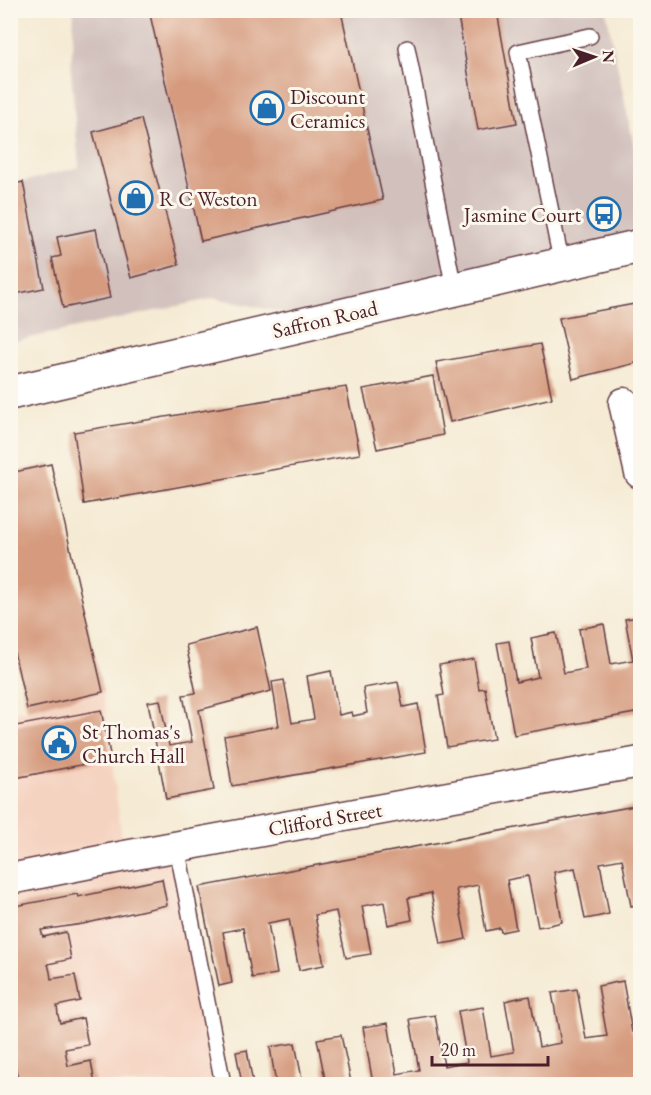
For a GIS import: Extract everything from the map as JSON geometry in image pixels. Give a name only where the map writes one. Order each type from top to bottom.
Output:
[{"type":"main road","name":"Saffron Road","points":[[10,393],[640,246]]},
{"type":"street","points":[[624,403],[640,474]]},
{"type":"street","name":"Clifford Street","points":[[10,879],[640,762]]},
{"type":"lane","points":[[562,265],[519,52],[590,36]]},
{"type":"lane","points":[[407,48],[454,289]]},
{"type":"lane","points":[[177,847],[223,1084]]},
{"type":"shaded area","points":[[74,11],[606,11],[640,175],[640,246],[335,324],[215,298],[11,342],[11,185],[79,167],[71,70]]},
{"type":"shaded area","points":[[103,692],[124,855],[177,847],[226,1084],[11,1084],[10,713]]},
{"type":"building","name":"Discount Ceramics","points":[[149,10],[364,10],[342,16],[383,200],[201,241]]},
{"type":"building","points":[[457,10],[528,10],[498,17],[517,123],[478,130]]},
{"type":"building","name":"R C Weston","points":[[141,119],[179,265],[131,278],[93,132]]},
{"type":"building","points":[[23,182],[44,288],[10,295],[10,185]]},
{"type":"building","points":[[96,229],[110,298],[63,308],[52,258],[61,256],[57,237]]},
{"type":"building","points":[[640,303],[640,362],[573,379],[559,318]]},
{"type":"building","points":[[540,344],[552,398],[450,422],[436,362]]},
{"type":"building","points":[[433,376],[443,435],[377,449],[363,389]]},
{"type":"building","points":[[346,387],[360,454],[84,504],[74,432]]},
{"type":"building","points":[[51,464],[103,692],[27,709],[12,643],[10,644],[10,473]]},
{"type":"building","points":[[640,617],[640,712],[514,735],[497,643],[509,641],[516,682],[538,677],[531,638],[556,633],[564,673],[586,669],[579,629],[604,624],[611,664],[633,660],[625,619]]},
{"type":"building","points":[[257,627],[271,691],[199,710],[214,790],[166,799],[148,702],[160,700],[169,746],[192,742],[183,695],[196,693],[186,645]]},
{"type":"building","points":[[474,659],[479,689],[485,688],[494,739],[447,747],[438,696],[444,695],[439,665]]},
{"type":"building","points":[[331,671],[339,715],[352,712],[353,716],[367,713],[363,688],[398,682],[403,707],[418,704],[426,752],[232,786],[224,736],[279,726],[272,682],[284,680],[292,723],[314,719],[307,676]]},
{"type":"building","name":"St Thomas's Church Hall","points":[[101,710],[111,759],[10,779],[10,727]]},
{"type":"building","points":[[640,805],[640,904],[631,906],[622,859],[600,863],[609,914],[596,917],[585,919],[575,868],[554,872],[562,922],[550,925],[538,927],[528,876],[507,880],[516,929],[501,932],[500,928],[486,931],[478,885],[456,889],[466,939],[453,942],[441,944],[431,893],[408,898],[412,920],[388,925],[384,902],[362,906],[371,954],[346,958],[336,911],[315,915],[324,965],[299,970],[289,919],[268,923],[277,974],[252,978],[243,928],[223,932],[232,983],[219,986],[199,887]]},
{"type":"building","points":[[162,879],[167,905],[83,924],[41,930],[43,937],[66,932],[71,959],[48,964],[51,979],[75,975],[80,1001],[57,1006],[58,1015],[60,1023],[83,1018],[88,1045],[65,1049],[68,1066],[91,1061],[95,1084],[19,1084],[10,1041],[10,907],[77,894],[78,897]]},
{"type":"building","points":[[623,981],[632,1032],[640,1030],[640,1081],[621,1084],[326,1084],[317,1039],[341,1035],[351,1082],[372,1078],[363,1027],[388,1023],[397,1074],[419,1070],[410,1019],[435,1015],[444,1066],[467,1062],[458,1011],[483,1007],[491,1056],[514,1052],[505,1001],[518,998],[530,996],[539,1047],[561,1043],[552,993],[577,989],[586,1039],[607,1036],[598,986]]},
{"type":"building","points":[[295,1043],[303,1084],[276,1084],[270,1047]]},
{"type":"building","points":[[247,1050],[253,1084],[242,1084],[236,1052]]},
{"type":"place","name":"Discount Ceramics","points":[[267,108]]},
{"type":"place","name":"R C Weston","points":[[136,198]]},
{"type":"place","name":"Jasmine Court","points":[[604,214]]},
{"type":"place","name":"St Thomas's Church Hall","points":[[59,743]]}]
